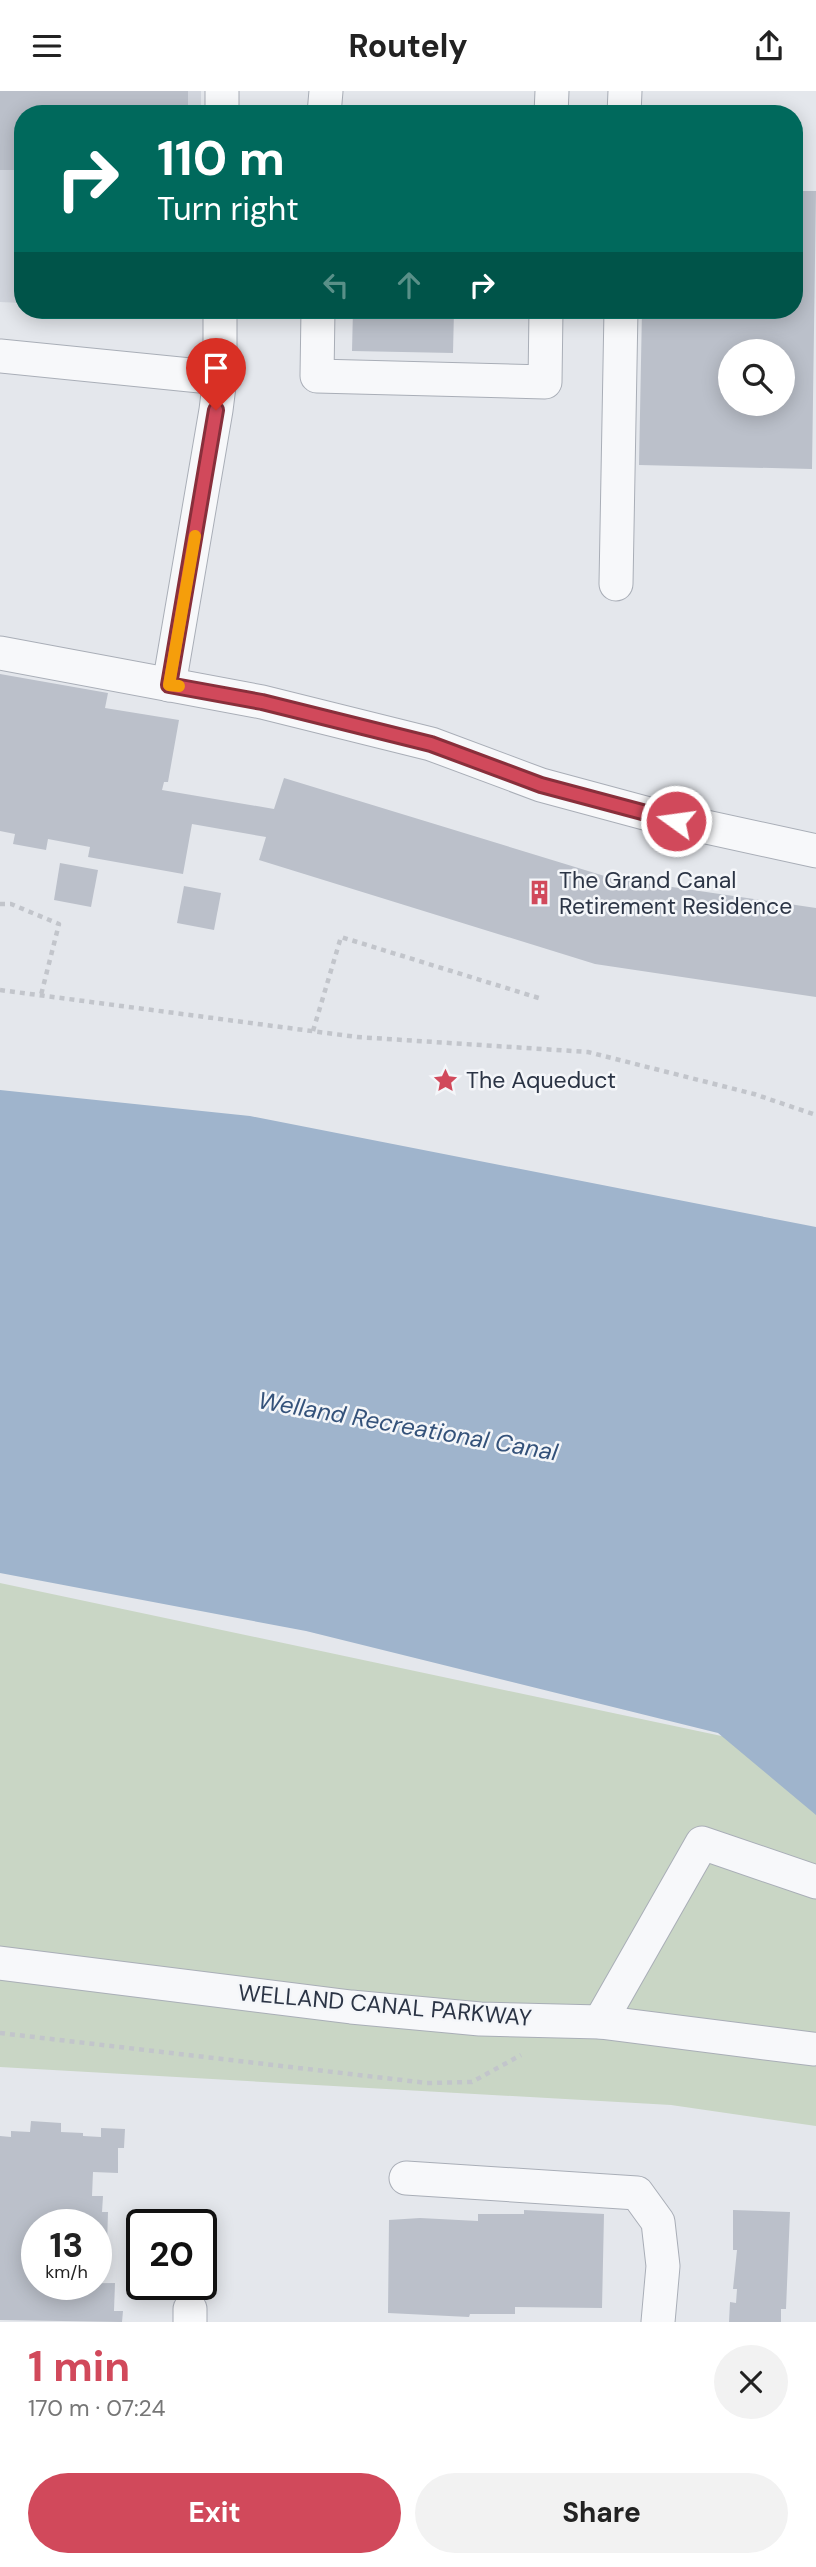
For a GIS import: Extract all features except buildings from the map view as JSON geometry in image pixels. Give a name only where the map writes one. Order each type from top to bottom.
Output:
[{"type":"street","points":[[169,685],[220,378],[220,319]]},
{"type":"street","points":[[318,319],[317,376],[545,382],[547,319]]},
{"type":"street","points":[[616,585],[621,319]]},
{"type":"street","points":[[0,356],[220,378]]},
{"type":"street","points":[[0,653],[262,702],[431,744],[554,788],[656,816],[816,851]]},
{"type":"street","points":[[600,2022],[702,1843],[816,1882]]},
{"type":"street","name":"WELLAND CANAL PARKWAY","points":[[0,1963],[351,2007],[480,2019],[600,2022],[813,2049]]},
{"type":"street","points":[[406,2178],[637,2193],[658,2222],[663,2266],[658,2322]]},
{"type":"path","points":[[0,904],[11,904],[59,924],[41,995]]},
{"type":"path","points":[[313,1031],[341,937],[542,999]]},
{"type":"path","points":[[0,990],[358,1037],[589,1052],[754,1094],[816,1115]]},
{"type":"path","points":[[0,2033],[427,2083],[472,2082],[527,2052]]},
{"type":"shaded area","points":[[0,91],[201,91],[201,105],[14,105],[14,303],[0,302]]},
{"type":"green space","points":[[0,1583],[816,1756],[816,2126],[671,2105],[0,2067]]},
{"type":"water","name":"Welland Recreational Canal","points":[[0,1090],[250,1116],[816,1227],[816,1815],[718,1733],[306,1631],[0,1573]]},
{"type":"slow traffic","points":[[179,686],[169,685],[195,536]]},
{"type":"place","name":"The Grand Canal Retirement Residence","points":[[539,893]]},
{"type":"place","name":"The Aqueduct","points":[[446,1080]]},
{"type":"route","points":[[216,410],[169,685],[262,702],[431,744],[541,785],[676,821]]}]
